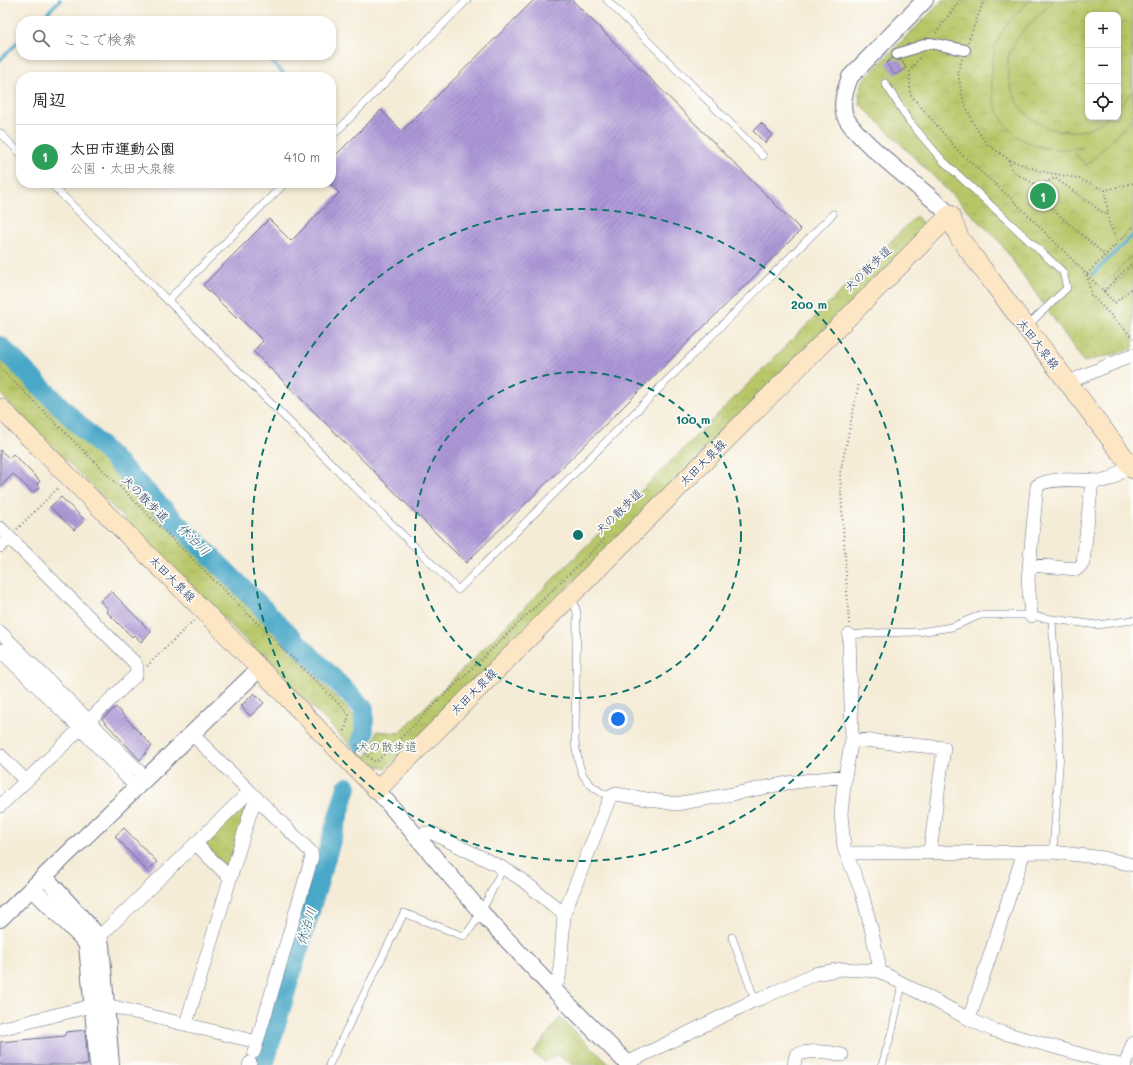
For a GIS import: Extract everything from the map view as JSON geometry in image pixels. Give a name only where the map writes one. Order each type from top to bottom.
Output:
[{"type":"main road","name":"太田大泉線","points":[[0,408],[260,668],[377,790],[950,214],[970,232],[1030,323],[1132,461]]},
{"type":"street","points":[[925,0],[850,77],[845,90],[844,114],[856,134],[937,201],[950,214]]},
{"type":"street","points":[[897,54],[930,43],[965,50]]},
{"type":"street","points":[[1074,381],[1133,355]]},
{"type":"street","points":[[1031,616],[1028,579],[1037,486],[1043,481],[1092,481],[1111,479],[1132,461]]},
{"type":"street","points":[[1030,565],[1078,569],[1081,567],[1092,481]]},
{"type":"street","points":[[0,806],[136,675],[137,670],[135,663],[3,537]]},
{"type":"street","points":[[0,632],[85,725],[141,783]]},
{"type":"street","points":[[850,635],[852,739],[845,776],[841,813],[846,853],[862,893],[879,964],[878,971]]},
{"type":"street","points":[[0,650],[85,725]]},
{"type":"street","points":[[0,919],[33,889],[260,668]]},
{"type":"street","points":[[0,1029],[100,1005],[186,1024],[252,1055],[312,857],[311,852],[192,734]]},
{"type":"street","points":[[852,739],[944,748],[930,851]]},
{"type":"street","points":[[0,755],[26,781]]},
{"type":"street","points":[[553,989],[558,981],[560,972],[564,914],[610,798],[616,794],[676,804],[726,796],[787,783],[845,776]]},
{"type":"street","points":[[377,790],[480,911],[553,989],[627,1064],[755,1000],[814,974],[842,969],[878,971],[970,1019],[1005,1034],[1119,1065]]},
{"type":"street","points":[[93,941],[196,844],[253,796]]},
{"type":"street","points":[[186,1024],[251,810],[253,796]]},
{"type":"street","points":[[417,838],[426,833],[432,834],[503,868],[521,879],[564,914]]},
{"type":"street","points":[[196,844],[230,878]]},
{"type":"street","points":[[846,853],[930,851],[1053,852],[1104,858],[1133,865]]},
{"type":"street","points":[[970,1019],[1024,852]]},
{"type":"street","points":[[45,877],[93,941]]},
{"type":"street","points":[[33,889],[82,938],[101,945],[98,1065]]},
{"type":"street","points":[[100,1005],[110,1065]]},
{"type":"street","points":[[1125,1065],[1133,1043]]},
{"type":"street","points":[[794,1065],[796,1055],[802,1053],[831,1052],[842,1055]]},
{"type":"lane","points":[[336,131],[467,0]]},
{"type":"lane","points":[[607,0],[763,156]]},
{"type":"lane","points":[[885,83],[909,121],[942,160],[1063,272],[1067,288],[1030,323]]},
{"type":"lane","points":[[0,133],[16,149]]},
{"type":"lane","points":[[55,188],[458,590],[833,214]]},
{"type":"lane","points":[[168,300],[280,188]]},
{"type":"lane","points":[[571,595],[577,613],[575,742],[577,758],[581,773],[587,783],[595,790],[610,798]]},
{"type":"lane","points":[[850,635],[919,632],[952,627],[980,615],[1031,616],[1097,625],[1133,620]]},
{"type":"lane","points":[[1052,620],[1060,754],[1053,852]]},
{"type":"lane","points":[[329,1065],[404,913],[463,936],[467,934],[503,868]]},
{"type":"lane","points":[[732,937],[755,1000]]},
{"type":"lane","points":[[882,1065],[892,1031],[902,984]]},
{"type":"path","points":[[960,0],[910,72],[910,94],[960,153],[1013,200],[1115,303],[1133,287]]},
{"type":"path","points":[[984,0],[958,72],[962,96],[974,125],[986,143],[1009,160],[1040,171],[1077,178],[1105,190],[1133,183]]},
{"type":"path","points":[[1009,160],[1012,171],[1038,186],[1043,201],[1106,255]]},
{"type":"path","points":[[1038,186],[1055,178],[1108,216]]},
{"type":"path","points":[[1105,190],[1109,223],[1118,243]]},
{"type":"path","points":[[1087,274],[1133,227]]},
{"type":"path","points":[[1104,292],[1133,262]]},
{"type":"path","points":[[1087,274],[1091,295],[1133,338]]},
{"type":"path","name":"犬の散歩道","points":[[0,368],[350,714],[344,734],[350,739]]},
{"type":"path","points":[[850,635],[840,474],[859,383]]},
{"type":"path","points":[[3,537],[63,484]]},
{"type":"path","name":"犬の散歩道","points":[[355,745],[373,761],[377,761],[610,534]]},
{"type":"path","points":[[137,670],[148,666],[195,619]]},
{"type":"green space","points":[[943,0],[1133,0],[1133,349],[1084,362],[999,241],[860,104],[859,94],[864,79]]},
{"type":"green space","points":[[1031,0],[1054,0],[1021,34],[1015,42],[1008,59],[1010,84],[1016,100],[1027,115],[1040,125],[1050,129],[1070,132],[1091,128],[1104,120],[1121,120],[1121,104],[1133,91],[1133,118],[1087,165],[1075,154],[1082,147],[1062,149],[1044,148],[1028,142],[1014,134],[1004,122],[996,107],[992,89],[994,54],[1001,34],[1008,23]]},
{"type":"green space","name":"犬の散歩道","points":[[916,216],[927,228],[386,769],[365,760],[0,394],[0,355],[97,450],[357,719],[355,747],[365,757],[371,752],[377,731],[399,733]]},
{"type":"green space","points":[[1133,254],[1133,267],[1108,292],[1102,287]]},
{"type":"green space","points":[[245,802],[248,804],[230,863],[226,867],[205,846],[205,842]]},
{"type":"green space","points":[[560,1018],[610,1065],[573,1065],[557,1055],[545,1062],[533,1053]]},
{"type":"building","points":[[534,0],[572,0],[801,230],[466,563],[253,351],[263,341],[238,316],[236,318],[203,285],[269,219],[291,241],[339,193],[334,188],[336,188],[336,155],[381,110],[402,131]]},
{"type":"building","points":[[892,58],[901,60],[906,68],[895,75],[886,63]]},
{"type":"building","points":[[761,123],[773,135],[765,143],[753,131]]},
{"type":"building","points":[[0,450],[9,458],[13,454],[40,481],[37,484],[40,487],[33,493],[13,474],[0,487]]},
{"type":"building","points":[[61,497],[85,520],[74,530],[50,507]]},
{"type":"building","points":[[111,591],[151,632],[141,642],[134,635],[132,637],[106,611],[108,609],[100,601]]},
{"type":"building","points":[[254,693],[264,703],[250,716],[241,706]]},
{"type":"building","points":[[116,707],[152,746],[140,760],[102,719]]},
{"type":"building","points":[[124,828],[157,862],[147,871],[115,836]]},
{"type":"building","points":[[85,1030],[88,1065],[0,1065],[0,1042],[64,1036],[66,1032]]},
{"type":"waterway","points":[[44,16],[60,0]]},
{"type":"waterway","points":[[0,60],[16,44]]},
{"type":"waterway","points":[[270,60],[282,72]]},
{"type":"waterway","points":[[1093,274],[1133,235]]},
{"type":"waterway","name":"休泊川","points":[[0,346],[364,709],[364,733],[361,742]]},
{"type":"waterway","name":"休泊川","points":[[264,1065],[347,787]]},
{"type":"place","name":"太田市運動公園","points":[[1043,196]]}]
